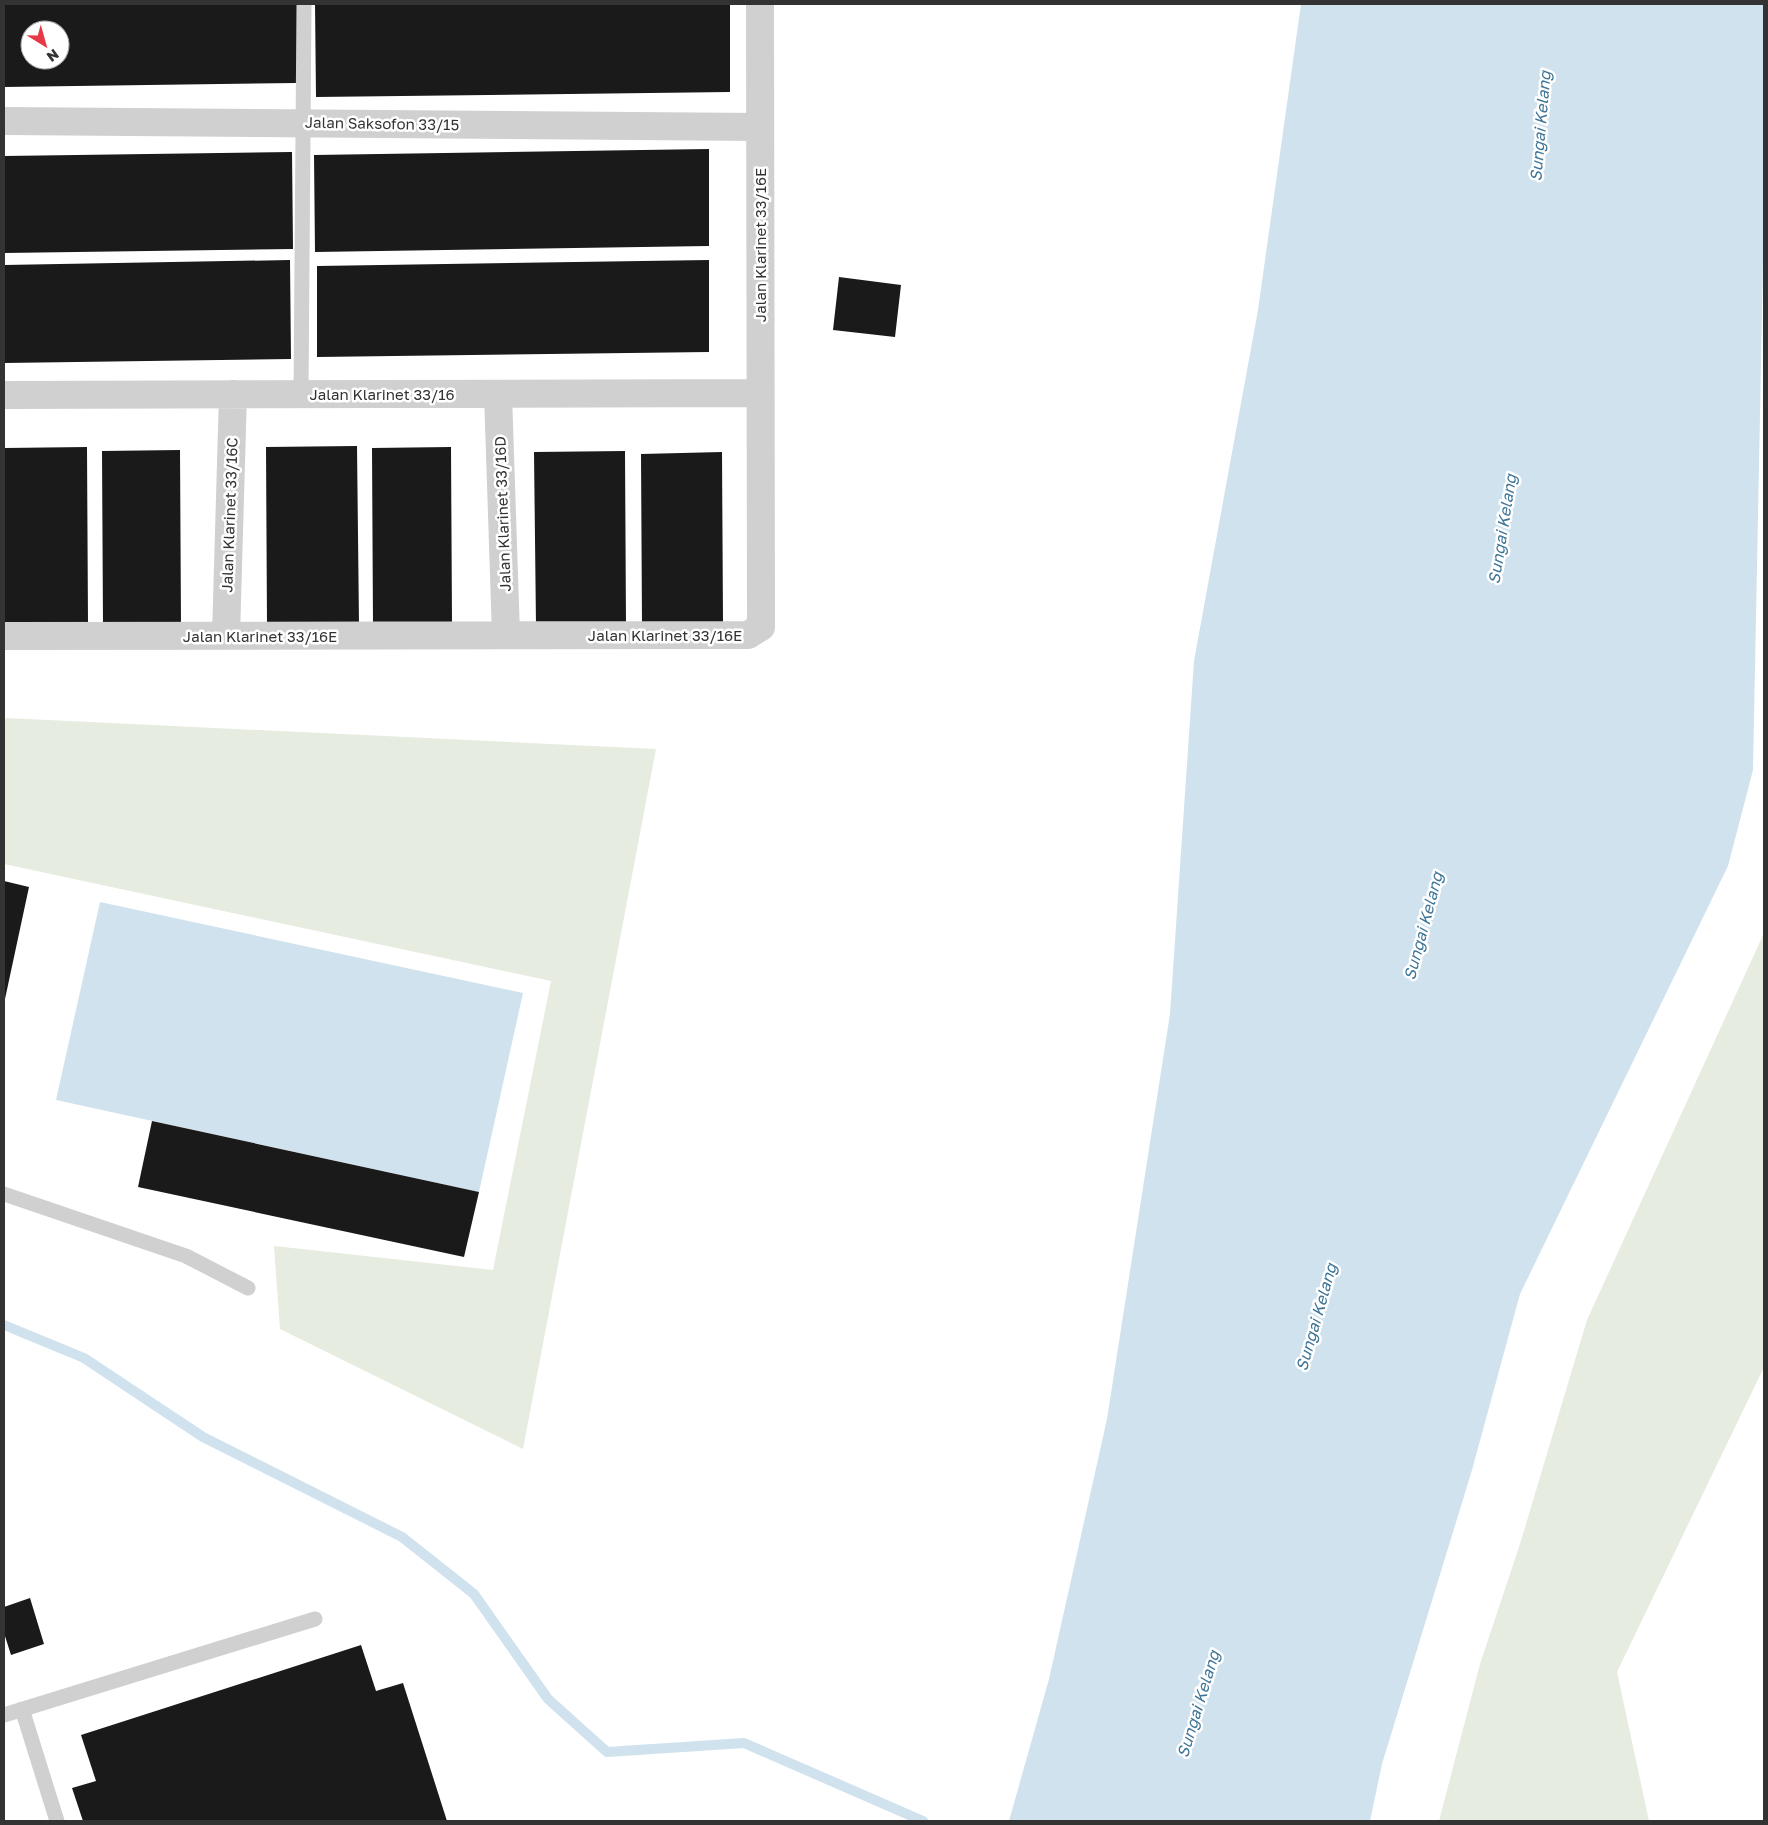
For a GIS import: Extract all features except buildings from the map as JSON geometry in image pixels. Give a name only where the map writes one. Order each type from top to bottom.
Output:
[{"type":"street","name":"Jalan Klarinet 33/16E","points":[[4,636],[748,635],[761,627],[760,4]]},
{"type":"street","name":"Jalan Saksofon 33/15","points":[[4,121],[760,127]]},
{"type":"street","name":"Jalan Klarinet 33/16","points":[[4,395],[760,393]]},
{"type":"street","name":"Jalan Klarinet 33/16C","points":[[226,636],[232,394]]},
{"type":"street","name":"Jalan Klarinet 33/16D","points":[[498,394],[506,635]]},
{"type":"lane","points":[[301,394],[304,4]]},
{"type":"lane","points":[[4,1194],[186,1256],[248,1288]]},
{"type":"lane","points":[[4,1715],[315,1619]]},
{"type":"lane","points":[[22,1709],[57,1821]]},
{"type":"shaded area","points":[[6,718],[656,749],[523,1449],[280,1329],[274,1246],[493,1270],[551,981],[4,864],[4,725]]},
{"type":"shaded area","points":[[1764,933],[1764,1367],[1617,1672],[1649,1821],[1439,1821],[1480,1664],[1520,1544],[1587,1320]]},
{"type":"water","name":"Sungai Kelang","points":[[1301,4],[1764,4],[1764,211],[1753,770],[1728,866],[1520,1294],[1472,1470],[1382,1764],[1370,1821],[1009,1821],[1049,1679],[1107,1419],[1170,1014],[1194,661],[1258,310]]},
{"type":"water","points":[[100,902],[523,993],[479,1192],[56,1100]]},
{"type":"waterway","points":[[4,1325],[84,1358],[203,1437],[402,1537],[474,1594],[548,1699],[607,1752],[744,1743],[923,1821]]}]
